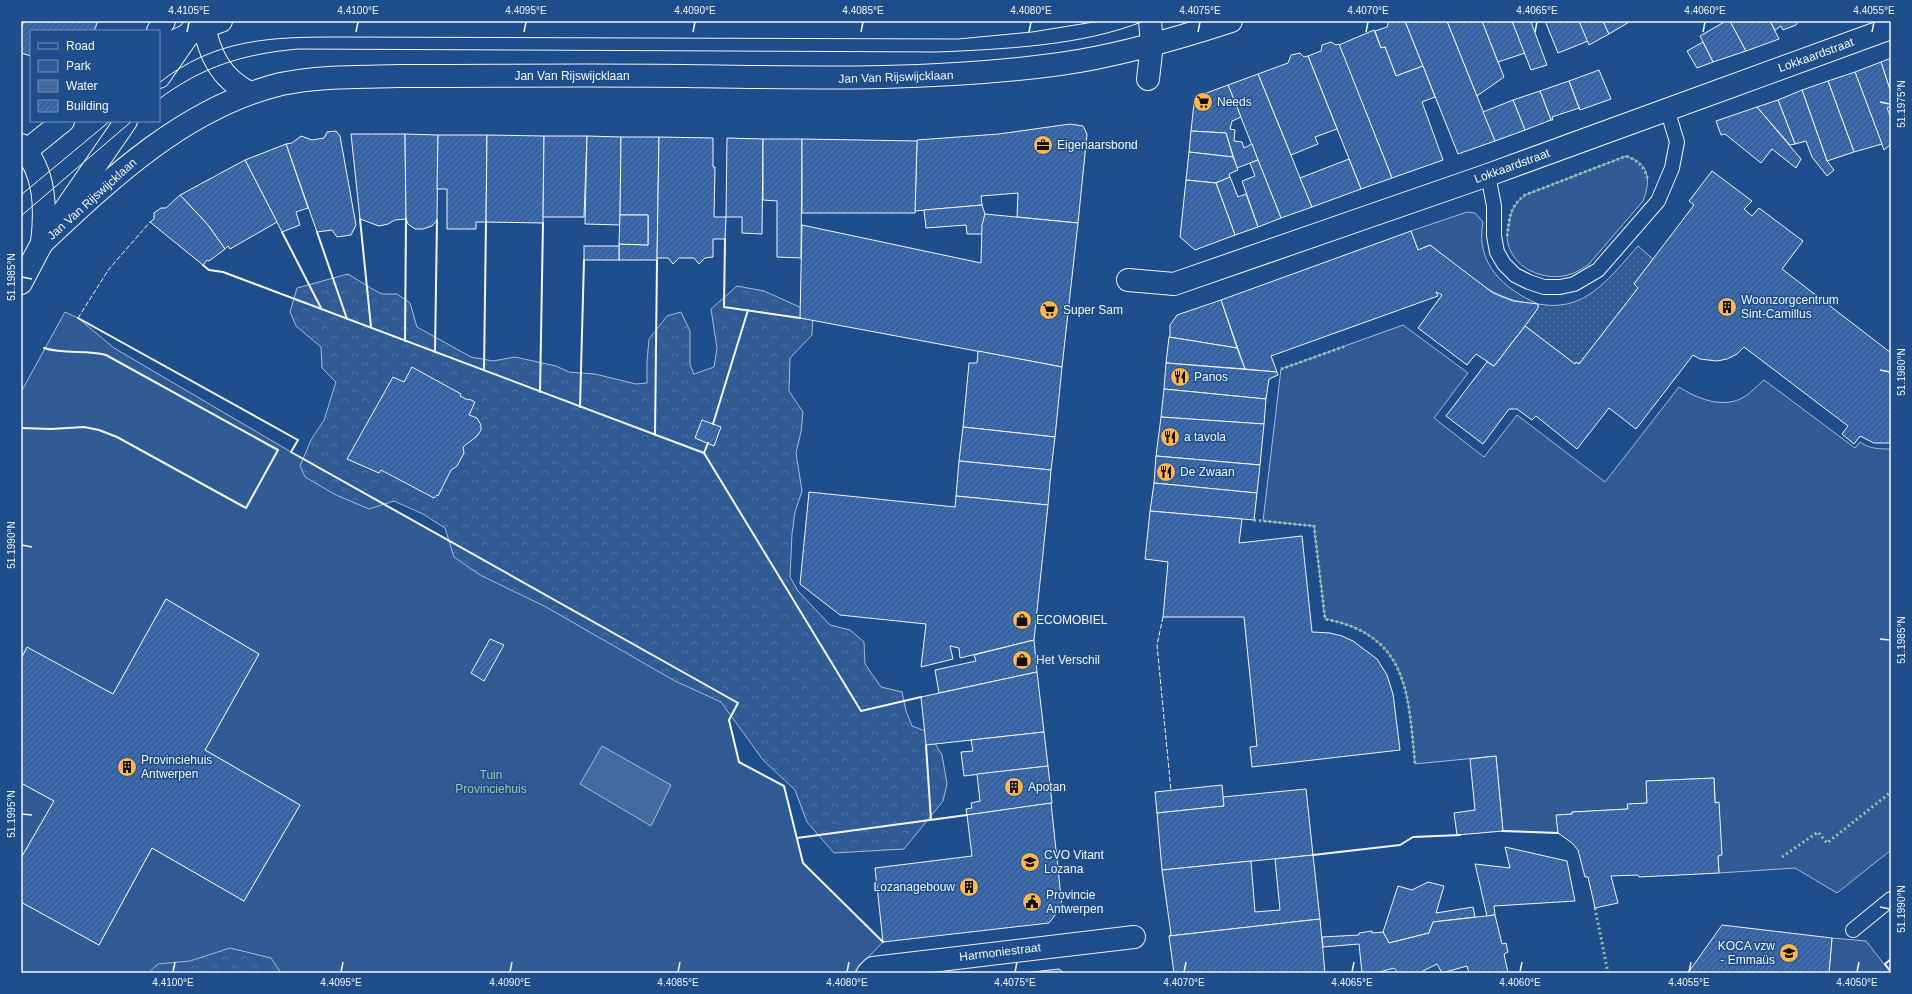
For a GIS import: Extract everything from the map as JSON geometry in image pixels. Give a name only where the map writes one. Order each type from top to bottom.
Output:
[{"type":"main road","points":[[159,30],[164,21]]},
{"type":"main road","points":[[1148,79],[1152,44],[1150,21]]},
{"type":"main road","name":"Jan Van Rijswijcklaan","points":[[42,243],[90,197],[151,148],[207,114],[250,93],[300,81],[350,77],[682,76],[839,78],[954,75],[1062,64],[1152,44],[1232,21]]},
{"type":"main road","points":[[160,48],[203,25]]},
{"type":"main road","points":[[160,76],[203,25]]},
{"type":"main road","points":[[203,25],[212,53],[224,74],[236,86],[250,93]]},
{"type":"main road","name":"Lokkaardstraat","points":[[1128,280],[1174,284],[1488,175],[1891,28]]},
{"type":"main road","points":[[42,243],[46,213],[43,190],[36,168],[23,150],[62,122]]},
{"type":"main road","points":[[21,282],[42,243],[125,122]]},
{"type":"main road","name":"Harmoniestraat","points":[[868,973],[873,968],[1134,937]]},
{"type":"lane","points":[[1488,175],[1494,206],[1494,236],[1497,252],[1504,264],[1516,275],[1528,282],[1544,287],[1560,287],[1574,284],[1598,270],[1658,201],[1672,168],[1678,142],[1667,109]]},
{"type":"lane","points":[[1853,930],[1891,900]]},
{"type":"green space","points":[[1626,156],[1640,163],[1644,168],[1647,180],[1646,193],[1643,201],[1589,264],[1571,274],[1550,276],[1533,272],[1518,262],[1509,247],[1507,235],[1512,211],[1516,204],[1525,195]]},
{"type":"green space","points":[[1467,212],[1475,213],[1483,222],[1483,250],[1495,273],[1514,291],[1538,304],[1507,298],[1493,292],[1467,275],[1430,245],[1418,250],[1411,231]]},
{"type":"green space","points":[[1638,246],[1653,259],[1634,284],[1638,288],[1579,364],[1576,362],[1575,364],[1525,326],[1538,308],[1538,304],[1560,305],[1572,303],[1584,298],[1594,291],[1613,274]]},
{"type":"green space","points":[[348,274],[382,294],[397,294],[410,303],[417,327],[471,357],[493,361],[515,357],[556,366],[569,372],[595,374],[636,384],[647,383],[649,339],[667,316],[681,312],[690,331],[690,365],[694,374],[714,367],[717,348],[711,309],[737,286],[764,291],[813,313],[812,335],[790,358],[789,391],[803,412],[801,432],[796,453],[802,491],[795,512],[792,534],[790,577],[798,591],[830,625],[850,630],[864,642],[865,664],[881,687],[902,692],[906,711],[912,726],[928,732],[942,755],[947,784],[943,801],[904,849],[834,853],[807,822],[795,790],[763,760],[721,702],[675,681],[546,607],[480,575],[454,557],[445,528],[423,514],[394,501],[369,509],[336,495],[305,477],[300,466],[311,440],[324,420],[336,382],[322,368],[321,347],[296,326],[290,312],[297,288]]},
{"type":"green space","name":"Tuin Provinciehuis","points":[[65,312],[78,318],[114,348],[291,452],[738,703],[729,720],[739,762],[784,786],[803,863],[883,942],[853,973],[21,973],[21,902],[99,945],[152,848],[244,901],[300,805],[205,750],[259,654],[166,599],[113,694],[27,648],[21,659],[21,392]]},
{"type":"green space","points":[[1403,325],[1468,373],[1434,418],[1484,457],[1517,415],[1605,482],[1679,387],[1693,395],[1709,401],[1726,402],[1742,398],[1764,380],[1855,448],[1860,442],[1879,449],[1891,449],[1891,850],[1837,893],[1795,868],[1719,873],[1714,778],[1647,781],[1647,803],[1628,805],[1628,809],[1572,812],[1572,814],[1557,815],[1558,833],[1503,831],[1496,756],[1415,764],[1410,714],[1406,692],[1399,671],[1389,653],[1374,639],[1353,627],[1325,619],[1314,526],[1263,521],[1281,369]]},
{"type":"green space","points":[[21,783],[54,801],[21,858]]},
{"type":"green space","points":[[1832,938],[1866,941],[1891,973],[1829,973]]},
{"type":"green space","points":[[230,948],[271,958],[281,973],[148,973],[158,964],[190,961]]},
{"type":"water","points":[[602,746],[671,785],[651,826],[580,784]]},
{"type":"building","points":[[24,21],[98,21],[94,30],[30,30],[30,56],[21,53],[21,28]]},
{"type":"building","points":[[1389,21],[1405,21],[1423,66],[1396,76],[1385,47],[1381,48],[1375,31],[1387,27]]},
{"type":"building","points":[[1405,21],[1447,21],[1495,141],[1458,154]]},
{"type":"building","points":[[1447,21],[1482,21],[1504,77],[1477,96]]},
{"type":"building","points":[[1482,21],[1512,21],[1525,53],[1498,62]]},
{"type":"building","points":[[1512,21],[1533,21],[1531,22],[1547,65],[1531,70]]},
{"type":"building","points":[[1545,21],[1579,21],[1588,41],[1558,53]]},
{"type":"building","points":[[1579,21],[1603,21],[1609,34],[1589,45]]},
{"type":"building","points":[[1603,21],[1629,21],[1629,22],[1609,34]]},
{"type":"building","points":[[1726,21],[1730,21],[1746,51],[1713,62],[1700,36]]},
{"type":"building","points":[[1730,21],[1770,21],[1779,39],[1746,51]]},
{"type":"building","points":[[1770,21],[1799,21],[1796,25],[1783,30],[1781,26],[1775,30]]},
{"type":"building","points":[[1374,30],[1381,48],[1385,47],[1396,76],[1423,66],[1435,97],[1422,102],[1443,160],[1392,178],[1339,45]]},
{"type":"building","points":[[1331,42],[1336,45],[1339,44],[1392,178],[1361,189],[1308,56],[1321,51],[1322,45]]},
{"type":"building","points":[[1703,42],[1713,62],[1697,68],[1687,51]]},
{"type":"building","points":[[1300,53],[1304,57],[1308,56],[1337,129],[1315,137],[1318,144],[1291,155],[1258,74],[1288,63],[1291,55]]},
{"type":"building","points":[[1891,58],[1891,93],[1881,62]]},
{"type":"building","points":[[1881,62],[1891,93],[1891,106],[1887,108],[1891,118],[1891,144],[1884,150],[1855,72]]},
{"type":"building","points":[[1599,70],[1611,99],[1580,110],[1569,81]]},
{"type":"building","points":[[1855,72],[1882,144],[1854,152],[1828,81]]},
{"type":"building","points":[[1258,74],[1312,207],[1281,218],[1228,85]]},
{"type":"building","points":[[1569,81],[1579,108],[1552,117],[1553,120],[1551,120],[1540,91]]},
{"type":"building","points":[[1828,81],[1854,152],[1827,161],[1802,90]]},
{"type":"building","points":[[1228,85],[1241,117],[1232,121],[1230,129],[1235,130],[1234,141],[1242,142],[1244,148],[1252,144],[1258,160],[1237,168],[1226,133],[1191,131],[1194,103],[1201,95]]},
{"type":"building","points":[[1802,90],[1827,161],[1834,170],[1827,176],[1812,157],[1806,141],[1795,144],[1778,100]]},
{"type":"building","points":[[1540,91],[1551,120],[1525,130],[1513,100]]},
{"type":"building","points":[[1513,100],[1525,130],[1495,141],[1483,112]]},
{"type":"building","points":[[1778,100],[1795,144],[1790,145],[1757,107]]},
{"type":"building","points":[[1757,107],[1801,159],[1796,168],[1772,149],[1761,163],[1725,134],[1721,135],[1716,121]]},
{"type":"building","points":[[1070,124],[1083,126],[1087,134],[1078,223],[1017,217],[1018,193],[981,196],[982,205],[915,211],[917,140],[999,134]]},
{"type":"building","points":[[336,131],[340,136],[356,225],[351,235],[337,237],[332,230],[317,232],[286,144],[292,143],[301,136],[312,140],[324,138],[327,132]]},
{"type":"building","points":[[1191,131],[1226,133],[1233,157],[1189,152]]},
{"type":"building","points":[[351,134],[405,134],[406,219],[395,220],[388,224],[379,226],[360,219]]},
{"type":"building","points":[[405,134],[438,135],[437,220],[432,226],[423,229],[415,229],[408,224],[406,219]]},
{"type":"building","points":[[438,135],[487,135],[486,222],[476,222],[476,229],[447,229],[447,189],[437,189]]},
{"type":"building","points":[[487,135],[544,136],[543,223],[486,222]]},
{"type":"building","points":[[544,136],[587,136],[584,217],[543,217]]},
{"type":"building","points":[[587,136],[621,137],[620,225],[585,224]]},
{"type":"building","points":[[621,137],[659,137],[657,260],[619,260],[619,244],[648,245],[648,215],[620,215]]},
{"type":"building","points":[[659,137],[713,138],[713,167],[715,167],[714,217],[726,217],[725,239],[713,239],[713,257],[705,258],[699,264],[694,258],[679,258],[673,264],[668,258],[657,258]]},
{"type":"building","points":[[727,138],[763,139],[762,234],[742,233],[742,217],[726,217]]},
{"type":"building","points":[[763,139],[802,139],[801,258],[777,257],[777,201],[763,200]]},
{"type":"building","points":[[802,139],[917,141],[915,213],[802,213]]},
{"type":"building","points":[[286,144],[308,208],[296,212],[300,225],[282,232],[245,160]]},
{"type":"building","points":[[1189,152],[1233,157],[1238,170],[1229,174],[1230,177],[1216,183],[1186,180]]},
{"type":"building","points":[[1349,159],[1361,189],[1312,207],[1300,178]]},
{"type":"building","points":[[245,160],[277,222],[230,249],[228,246],[225,249],[208,225],[180,195]]},
{"type":"building","points":[[1258,160],[1281,218],[1258,227],[1242,181],[1255,176],[1250,163]]},
{"type":"building","name":"Woonzorgcentrum Sint-Camillus","points":[[1712,171],[1752,201],[1744,209],[1752,216],[1759,208],[1803,241],[1782,269],[1891,353],[1891,443],[1874,443],[1860,436],[1854,444],[1842,434],[1848,426],[1744,347],[1737,354],[1727,359],[1717,361],[1700,359],[1693,355],[1636,429],[1609,408],[1577,449],[1536,416],[1532,420],[1517,409],[1509,409],[1483,444],[1446,416],[1487,362],[1494,366],[1525,326],[1575,364],[1576,362],[1579,364],[1638,288],[1634,284],[1694,205],[1689,201]]},
{"type":"building","points":[[1230,177],[1238,197],[1246,194],[1258,227],[1235,235],[1216,183]]},
{"type":"building","points":[[1186,180],[1216,183],[1235,235],[1195,250],[1180,237]]},
{"type":"building","points":[[180,195],[208,225],[225,249],[209,261],[207,260],[203,265],[150,222],[154,219],[154,213],[161,208],[166,208]]},
{"type":"building","points":[[982,205],[985,214],[982,234],[967,234],[966,225],[926,228],[924,210]]},
{"type":"building","points":[[985,214],[1078,223],[1062,367],[800,318],[802,225],[981,263],[982,225]]},
{"type":"building","points":[[620,215],[648,215],[648,245],[619,244]]},
{"type":"building","points":[[1411,231],[1418,250],[1430,245],[1493,293],[1513,301],[1538,304],[1538,308],[1494,366],[1476,354],[1467,365],[1418,328],[1442,295],[1436,292],[1438,296],[1271,356],[1277,372],[1245,369],[1221,300]]},
{"type":"building","points":[[584,246],[619,246],[619,260],[584,260]]},
{"type":"building","points":[[1221,300],[1237,348],[1169,337],[1170,325],[1177,315]]},
{"type":"building","points":[[1169,337],[1237,348],[1245,369],[1166,363]]},
{"type":"building","points":[[978,351],[1062,367],[1055,437],[963,427],[969,363],[977,363]]},
{"type":"building","points":[[1166,363],[1277,372],[1278,375],[1269,379],[1266,399],[1164,389]]},
{"type":"building","points":[[412,367],[461,394],[460,396],[475,402],[469,415],[477,418],[481,425],[481,430],[477,436],[463,447],[464,453],[457,466],[451,470],[438,496],[437,495],[434,498],[381,470],[379,473],[347,459],[393,377],[404,382]]},
{"type":"building","points":[[1164,389],[1266,399],[1264,424],[1161,417]]},
{"type":"building","points":[[1161,417],[1264,424],[1260,465],[1156,456]]},
{"type":"building","points":[[702,420],[721,427],[714,446],[695,438]]},
{"type":"building","points":[[963,427],[1055,437],[1051,470],[959,461]]},
{"type":"building","points":[[1156,456],[1260,465],[1257,493],[1154,483]]},
{"type":"building","points":[[959,461],[1051,470],[1048,505],[956,496]]},
{"type":"building","points":[[1154,483],[1257,493],[1254,520],[1150,511]]},
{"type":"building","points":[[809,492],[955,507],[956,496],[1048,505],[1034,640],[960,658],[959,648],[950,646],[953,659],[921,667],[926,624],[840,615],[800,584]]},
{"type":"building","points":[[1150,511],[1242,519],[1239,543],[1302,536],[1312,632],[1330,633],[1342,636],[1353,641],[1377,659],[1387,675],[1393,694],[1400,750],[1252,767],[1250,747],[1257,746],[1244,617],[1163,617],[1168,562],[1145,559]]},
{"type":"building","name":"Provinciehuis Antwerpen","points":[[166,599],[259,654],[205,750],[300,805],[244,901],[152,848],[99,945],[21,902],[21,858],[54,801],[21,783],[21,659],[27,647],[113,694]]},
{"type":"building","points":[[490,639],[504,645],[484,681],[471,673]]},
{"type":"building","points":[[1034,640],[1037,672],[939,693],[935,670],[976,661],[974,655]]},
{"type":"building","points":[[1037,672],[1044,732],[926,745],[921,697]]},
{"type":"building","points":[[1044,732],[1048,766],[964,776],[961,752],[973,751],[971,740]]},
{"type":"building","points":[[1496,756],[1503,831],[1457,835],[1454,813],[1475,810],[1470,759]]},
{"type":"building","name":"Apotan","points":[[1048,766],[1052,803],[967,815],[966,809],[972,808],[971,803],[980,801],[977,774]]},
{"type":"building","points":[[1714,778],[1715,803],[1719,802],[1722,855],[1718,856],[1719,873],[1639,877],[1638,875],[1611,876],[1618,903],[1595,908],[1588,877],[1585,877],[1578,850],[1572,843],[1558,833],[1556,815],[1572,814],[1572,812],[1628,809],[1627,804],[1647,803],[1646,781]]},
{"type":"building","points":[[1222,785],[1224,806],[1157,813],[1155,792]]},
{"type":"building","points":[[1306,789],[1313,855],[1162,870],[1157,813],[1224,806],[1223,797]]},
{"type":"building","name":"Lozanagebouw","points":[[1051,803],[1062,906],[1049,923],[883,942],[875,868],[972,856],[967,815]]},
{"type":"building","points":[[1505,847],[1567,861],[1575,901],[1494,906],[1495,915],[1487,916],[1475,864],[1510,868]]},
{"type":"building","points":[[1313,855],[1320,919],[1169,936],[1171,934],[1162,870],[1251,861],[1255,912],[1280,910],[1275,859]]},
{"type":"building","points":[[1428,882],[1444,886],[1436,913],[1473,907],[1475,917],[1433,922],[1429,933],[1389,943],[1383,932],[1398,886],[1412,890]]},
{"type":"building","points":[[1495,915],[1502,944],[1506,943],[1508,952],[1504,954],[1508,973],[1469,973],[1467,966],[1442,973],[1437,964],[1419,973],[1398,973],[1394,968],[1376,973],[1362,973],[1359,944],[1323,947],[1322,937],[1359,935],[1359,933],[1372,931],[1372,933],[1383,932],[1389,943],[1429,933],[1433,922]]},
{"type":"building","points":[[1320,919],[1325,973],[1174,973],[1169,936]]},
{"type":"building","name":"KOCA vzw - Emmaüs","points":[[1722,925],[1832,938],[1829,973],[1688,973]]},
{"type":"building","points":[[1059,969],[1064,973],[1024,973]]},
{"type":"tram line","points":[[160,82],[180,68],[201,57],[223,49],[245,43],[291,38],[958,39],[1032,32],[1100,21]]},
{"type":"tram line","points":[[160,98],[175,88],[208,70],[242,58],[298,49],[938,52],[1042,45],[1069,41],[1095,36],[1144,21]]},
{"type":"tram line","points":[[21,195],[109,122]]},
{"type":"tram line","points":[[21,216],[131,122]]},
{"type":"hedge","points":[[1507,236],[1513,208],[1525,195],[1626,156],[1640,165],[1645,171],[1648,180]]},
{"type":"hedge","points":[[1281,369],[1346,346]]},
{"type":"hedge","points":[[1254,520],[1314,526],[1325,619],[1353,627],[1374,639],[1389,653],[1399,671],[1406,692],[1410,714],[1415,764]]},
{"type":"hedge","points":[[1782,857],[1818,832],[1827,843],[1891,792]]},
{"type":"hedge","points":[[1595,908],[1608,973]]},
{"type":"fence","points":[[78,318],[109,269],[150,222]]},
{"type":"fence","points":[[1163,617],[1157,645],[1171,791]]},
{"type":"wall","points":[[360,219],[371,327]]},
{"type":"wall","points":[[405,341],[406,219]]},
{"type":"wall","points":[[435,352],[437,220]]},
{"type":"wall","points":[[484,370],[486,222]]},
{"type":"wall","points":[[540,392],[543,223]]},
{"type":"wall","points":[[282,232],[321,308]]},
{"type":"wall","points":[[317,232],[347,319]]},
{"type":"wall","points":[[725,239],[724,307],[800,318]]},
{"type":"wall","points":[[580,407],[584,260]]},
{"type":"wall","points":[[655,435],[657,260]]},
{"type":"wall","points":[[203,265],[209,270],[223,272],[704,453],[861,711],[921,697]]},
{"type":"wall","points":[[713,424],[748,310]]},
{"type":"wall","points":[[78,318],[298,440],[291,452],[738,703],[729,720],[739,762],[784,786],[803,863],[883,942]]},
{"type":"wall","points":[[21,428],[51,429],[84,427],[99,430],[117,437],[246,508],[278,450],[106,355],[91,352],[60,351],[44,348]]},
{"type":"wall","points":[[704,453],[708,443]]},
{"type":"wall","points":[[926,745],[931,820]]},
{"type":"wall","points":[[797,838],[967,815]]},
{"type":"wall","points":[[1502,831],[1558,833]]},
{"type":"wall","points":[[1313,855],[1400,845],[1413,837],[1460,835]]},
{"type":"wall","points":[[1891,959],[1885,964],[1891,972]]},
{"type":"place","name":"Needs","points":[[1203,102]]},
{"type":"place","name":"Eigenaarsbond","points":[[1043,145]]},
{"type":"place","name":"Woonzorgcentrum Sint-Camillus","points":[[1727,307]]},
{"type":"place","name":"Super Sam","points":[[1049,310]]},
{"type":"place","name":"Panos","points":[[1180,377]]},
{"type":"place","name":"a tavola","points":[[1170,437]]},
{"type":"place","name":"De Zwaan","points":[[1166,472]]},
{"type":"place","name":"ECOMOBIEL","points":[[1022,620]]},
{"type":"place","name":"Het Verschil","points":[[1022,660]]},
{"type":"place","name":"Provinciehuis Antwerpen","points":[[127,767]]},
{"type":"place","name":"Apotan","points":[[1014,787]]},
{"type":"place","name":"CVO Vitant Lozana","points":[[1030,862]]},
{"type":"place","name":"Lozanagebouw","points":[[969,887]]},
{"type":"place","name":"Provincie Antwerpen","points":[[1032,902]]},
{"type":"place","name":"KOCA vzw - Emmaüs","points":[[1789,953]]}]
